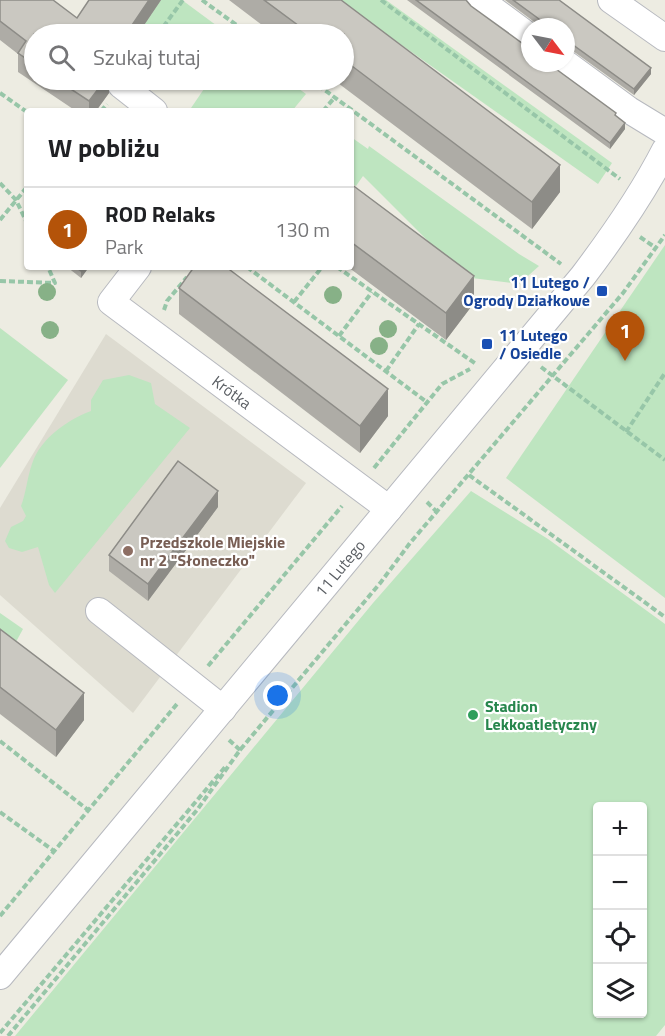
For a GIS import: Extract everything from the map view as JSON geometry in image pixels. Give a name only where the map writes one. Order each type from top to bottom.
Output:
[{"type":"street","points":[[480,0],[521,30]]},
{"type":"street","points":[[611,0],[665,38]]},
{"type":"street","points":[[575,70],[629,110],[665,132]]},
{"type":"street","points":[[127,90],[150,108]]},
{"type":"street","name":"11 Lutego","points":[[0,976],[521,352],[622,224],[648,183],[665,150]]},
{"type":"street","name":"Krótka","points":[[136,270],[111,302],[389,509]]},
{"type":"street","points":[[99,611],[193,685],[217,717]]},
{"type":"path","points":[[165,24],[183,0]]},
{"type":"path","points":[[203,0],[235,24]]},
{"type":"path","points":[[381,0],[625,183]]},
{"type":"path","points":[[325,90],[350,108]]},
{"type":"path","points":[[0,93],[24,110]]},
{"type":"path","points":[[326,108],[335,97]]},
{"type":"path","points":[[354,111],[564,267]]},
{"type":"path","points":[[0,183],[16,200],[24,217]]},
{"type":"path","points":[[0,220],[24,191]]},
{"type":"path","points":[[0,1033],[381,582],[410,543],[623,293],[665,235]]},
{"type":"path","points":[[0,281],[55,282],[49,270]]},
{"type":"path","points":[[252,270],[428,403]]},
{"type":"path","points":[[294,302],[320,270]]},
{"type":"path","points":[[341,270],[477,365]]},
{"type":"path","points":[[339,336],[372,292]]},
{"type":"path","points":[[386,371],[418,324]]},
{"type":"path","points":[[521,352],[665,460]]},
{"type":"path","points":[[0,916],[442,384],[477,365],[483,358]]},
{"type":"path","points":[[626,432],[665,373]]},
{"type":"path","points":[[470,475],[665,616]]},
{"type":"path","points":[[217,717],[240,750]]},
{"type":"path","points":[[0,741],[88,810]]},
{"type":"path","points":[[8,1036],[197,810],[240,750]]},
{"type":"path","points":[[0,812],[54,851]]},
{"type":"shaded area","name":"Przedszkole Miejskie nr 2 \"Słoneczko\"","points":[[106,334],[306,483],[133,713],[0,595],[0,508]]},
{"type":"green space","points":[[157,0],[182,0],[214,24],[141,24]]},
{"type":"green space","points":[[338,0],[386,0],[612,163],[598,184]]},
{"type":"green space","points":[[203,90],[301,90],[306,94],[294,108],[191,108]]},
{"type":"green space","points":[[354,139],[368,149],[369,146],[539,266],[519,284],[464,277],[363,176],[356,186],[354,185]]},
{"type":"green space","points":[[665,245],[665,598],[506,478]]},
{"type":"green space","points":[[0,328],[68,380],[0,468]]},
{"type":"green space","points":[[129,375],[151,383],[155,404],[190,428],[55,593],[49,585],[38,547],[22,552],[9,548],[5,541],[11,527],[23,521],[26,516],[21,506],[32,464],[41,446],[64,425],[91,411],[91,400],[103,380]]},
{"type":"green space","name":"Stadion Lekkoatletyczny","points":[[471,491],[548,539],[665,624],[665,1025],[656,1036],[15,1036],[373,603]]},
{"type":"green space","points":[[0,613],[23,629],[11,651],[0,643]]},
{"type":"building","points":[[0,0],[53,0],[77,18],[89,0],[149,0],[133,24],[24,24],[24,39],[0,21]]},
{"type":"building","points":[[264,0],[341,0],[560,165],[532,202],[354,68],[354,24],[296,24]]},
{"type":"building","points":[[416,0],[466,0],[521,42],[521,72],[560,72],[616,113],[615,115],[625,123],[610,143]]},
{"type":"building","points":[[513,0],[559,0],[651,68],[634,89],[575,46],[575,18],[538,18]]},
{"type":"building","points":[[24,44],[24,57],[18,53]]},
{"type":"building","points":[[72,90],[97,90],[89,101]]},
{"type":"building","points":[[354,186],[474,276],[446,313],[354,244]]},
{"type":"building","points":[[192,270],[230,270],[388,389],[360,426],[179,288]]},
{"type":"building","points":[[178,461],[218,491],[148,584],[109,555]]},
{"type":"building","points":[[0,629],[84,693],[56,730],[0,687]]},
{"type":"place","name":"11 Lutego / Ogrody Działkowe","points":[[602,291]]},
{"type":"place","name":"11 Lutego / Osiedle","points":[[487,344]]},
{"type":"place","name":"ROD Relaks","points":[[625,361]]},
{"type":"place","name":"Przedszkole Miejskie nr 2 \"Słoneczko\"","points":[[128,551]]},
{"type":"place","name":"Stadion Lekkoatletyczny","points":[[473,715]]}]
